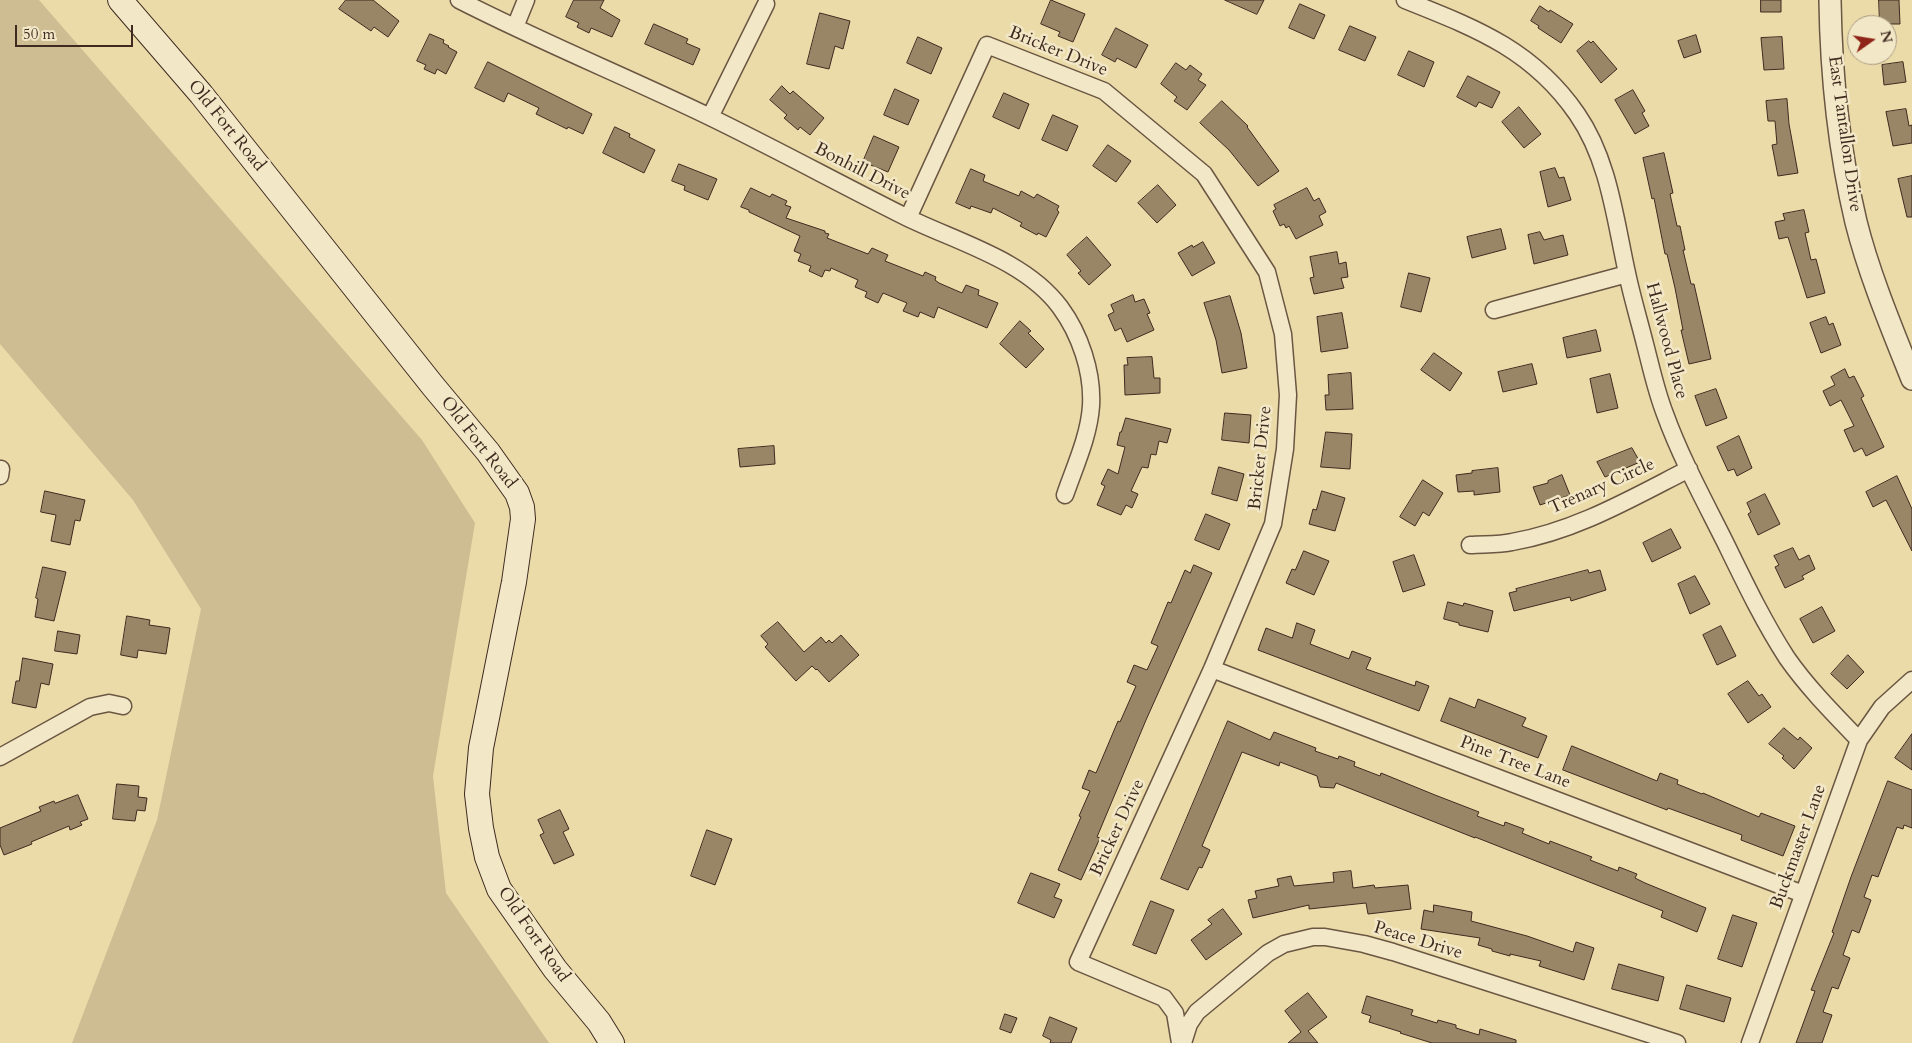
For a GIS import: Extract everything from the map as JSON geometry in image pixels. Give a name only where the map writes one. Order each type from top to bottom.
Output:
[{"type":"main road","name":"Old Fort Road","points":[[120,0],[201,94],[488,452],[517,493],[524,518],[514,582],[481,748],[477,794],[480,828],[487,857],[499,889],[555,969],[599,1022],[612,1043]]},
{"type":"street","name":"Bonhill Drive","points":[[458,0],[710,117],[908,218],[1020,269],[1044,288],[1060,307],[1074,330],[1084,354],[1089,378],[1091,406],[1086,434],[1065,495]]},
{"type":"street","points":[[514,27],[526,0]]},
{"type":"street","name":"Hallwood Place","points":[[1406,0],[1464,24],[1503,44],[1531,62],[1555,86],[1577,114],[1591,137],[1613,206],[1627,274],[1664,412],[1689,469],[1752,596],[1787,658],[1822,702],[1859,740]]},
{"type":"street","name":"East Tantallon Drive","points":[[1830,0],[1838,112],[1857,223],[1891,327],[1912,379]]},
{"type":"street","points":[[710,117],[766,4]]},
{"type":"street","name":"Bricker Drive","points":[[908,218],[987,45],[1104,91],[1204,174],[1267,272],[1283,334],[1288,395],[1285,449],[1273,524],[1212,670],[1078,962],[1164,998],[1176,1013],[1182,1043]]},
{"type":"street","points":[[1494,310],[1627,274]]},
{"type":"street","name":"Trenary Circle","points":[[1470,545],[1511,542],[1545,535],[1573,525],[1689,469]]},
{"type":"street","name":"Pine Tree Lane","points":[[1212,670],[1803,894]]},
{"type":"street","name":"Buckmaster Lane","points":[[1750,1043],[1859,740],[1882,707],[1912,680]]},
{"type":"street","points":[[0,756],[90,707],[110,703],[122,706]]},
{"type":"street","name":"Peace Drive","points":[[1182,1043],[1189,1024],[1197,1012],[1268,953],[1284,944],[1313,937],[1325,937],[1364,944],[1393,952],[1677,1043]]},
{"type":"shaded area","points":[[0,0],[39,0],[422,440],[475,523],[433,776],[446,893],[549,1043],[72,1043],[157,820],[201,609],[133,500],[0,344]]},
{"type":"building","points":[[346,0],[373,0],[399,21],[388,37],[374,27],[371,31],[339,9]]},
{"type":"building","points":[[574,0],[604,0],[600,8],[620,20],[612,37],[591,28],[589,33],[577,27],[579,23],[566,17]]},
{"type":"building","points":[[1051,0],[1085,14],[1073,42],[1058,36],[1060,32],[1041,24]]},
{"type":"building","points":[[1225,0],[1264,0],[1257,14]]},
{"type":"building","points":[[1761,0],[1781,0],[1781,12],[1761,12]]},
{"type":"building","points":[[1879,0],[1899,0],[1900,24],[1897,24],[1897,15],[1880,15]]},
{"type":"building","points":[[1300,4],[1325,15],[1314,39],[1289,28]]},
{"type":"building","points":[[1540,6],[1573,24],[1561,43],[1538,28],[1539,26],[1531,21]]},
{"type":"building","points":[[820,13],[850,21],[843,49],[835,46],[829,69],[807,64]]},
{"type":"building","points":[[654,24],[688,39],[686,43],[700,49],[693,65],[645,44]]},
{"type":"building","points":[[1350,26],[1376,37],[1365,61],[1339,50]]},
{"type":"building","points":[[1116,28],[1148,45],[1136,68],[1117,58],[1115,62],[1102,55]]},
{"type":"building","points":[[430,34],[444,40],[443,43],[457,52],[446,74],[437,69],[435,74],[424,69],[426,65],[417,61]]},
{"type":"building","points":[[1696,35],[1701,52],[1684,58],[1678,41]]},
{"type":"building","points":[[918,37],[942,48],[931,74],[907,63]]},
{"type":"building","points":[[1782,37],[1784,69],[1764,70],[1761,38]]},
{"type":"building","points":[[1589,41],[1591,43],[1593,41],[1617,69],[1601,83],[1577,51]]},
{"type":"building","points":[[1409,51],[1434,62],[1424,87],[1398,75]]},
{"type":"building","points":[[488,62],[592,114],[583,134],[568,127],[567,129],[536,114],[539,108],[508,93],[504,102],[475,88]]},
{"type":"building","points":[[1903,62],[1906,82],[1884,85],[1882,65],[1897,65],[1897,63]]},
{"type":"building","points":[[1176,63],[1186,70],[1190,65],[1202,74],[1198,80],[1206,85],[1187,110],[1174,101],[1177,97],[1161,84]]},
{"type":"building","points":[[1468,76],[1500,92],[1492,108],[1479,102],[1476,107],[1457,97]]},
{"type":"building","points":[[782,86],[790,94],[793,91],[824,118],[810,135],[800,127],[798,130],[784,118],[787,115],[770,100]]},
{"type":"building","points":[[895,89],[919,100],[908,125],[884,115]]},
{"type":"building","points":[[1633,90],[1645,111],[1642,113],[1649,126],[1635,134],[1615,100]]},
{"type":"building","points":[[1004,93],[1029,104],[1019,129],[993,117]]},
{"type":"building","points":[[1787,99],[1789,124],[1798,173],[1778,176],[1772,145],[1777,144],[1775,121],[1768,121],[1766,101]]},
{"type":"building","points":[[1222,101],[1248,126],[1279,171],[1258,186],[1229,150],[1200,123]]},
{"type":"building","points":[[1519,107],[1541,134],[1524,148],[1502,122]]},
{"type":"building","points":[[1906,109],[1909,126],[1912,125],[1912,143],[1893,146],[1886,112]]},
{"type":"building","points":[[1053,115],[1078,126],[1067,151],[1042,140]]},
{"type":"building","points":[[615,127],[630,134],[629,137],[655,150],[644,173],[603,153]]},
{"type":"building","points":[[874,136],[899,147],[888,172],[863,162]]},
{"type":"building","points":[[1108,145],[1131,161],[1116,182],[1093,166]]},
{"type":"building","points":[[1664,153],[1673,193],[1670,194],[1677,226],[1680,226],[1685,250],[1683,250],[1691,284],[1694,284],[1711,359],[1689,364],[1681,330],[1683,330],[1675,288],[1667,254],[1665,254],[1654,198],[1652,199],[1643,158]]},
{"type":"building","points":[[679,164],[717,179],[708,200],[684,190],[685,186],[672,181]]},
{"type":"building","points":[[1555,168],[1559,178],[1564,177],[1571,200],[1548,207],[1540,172]]},
{"type":"building","points":[[971,169],[985,175],[983,181],[1019,196],[1021,191],[1034,198],[1037,194],[1059,206],[1057,210],[1059,212],[1046,237],[1038,233],[1037,235],[1020,226],[1022,223],[993,208],[991,213],[971,206],[970,209],[956,203]]},
{"type":"building","points":[[1912,176],[1912,217],[1907,217],[1898,179]]},
{"type":"building","points":[[1158,185],[1176,205],[1157,223],[1138,203]]},
{"type":"building","points":[[751,188],[770,197],[772,194],[787,201],[785,205],[791,207],[786,218],[825,231],[825,233],[829,234],[827,238],[868,254],[872,248],[888,255],[885,261],[923,276],[925,272],[936,277],[935,280],[939,283],[962,293],[966,285],[979,290],[978,295],[998,303],[987,328],[938,307],[934,318],[920,312],[918,317],[903,311],[907,303],[883,293],[878,303],[865,297],[867,292],[855,287],[858,280],[831,268],[830,271],[825,270],[822,277],[809,271],[811,266],[798,261],[801,254],[794,251],[800,236],[741,207]]},
{"type":"building","points":[[1307,188],[1314,201],[1319,198],[1326,212],[1319,216],[1323,225],[1296,239],[1289,226],[1286,228],[1284,224],[1280,226],[1273,211],[1276,209],[1274,205]]},
{"type":"building","points":[[1804,210],[1809,232],[1805,233],[1811,260],[1816,259],[1825,293],[1807,298],[1788,237],[1779,239],[1775,222],[1785,220],[1783,214]]},
{"type":"building","points":[[1501,229],[1506,249],[1472,258],[1467,237]]},
{"type":"building","points":[[1540,232],[1544,240],[1563,235],[1568,255],[1534,264],[1528,235]]},
{"type":"building","points":[[1087,237],[1111,265],[1089,285],[1078,273],[1081,271],[1067,255]]},
{"type":"building","points":[[1203,242],[1215,263],[1192,276],[1178,253],[1192,245],[1193,247]]},
{"type":"building","points":[[1337,252],[1339,264],[1346,262],[1348,277],[1341,278],[1344,288],[1314,294],[1310,278],[1314,277],[1310,257]]},
{"type":"building","points":[[1409,273],[1430,278],[1421,312],[1401,307]]},
{"type":"building","points":[[1133,295],[1135,302],[1144,299],[1150,313],[1147,314],[1154,330],[1127,342],[1121,328],[1115,331],[1108,315],[1114,312],[1111,305]]},
{"type":"building","points":[[1230,296],[1241,333],[1247,368],[1222,373],[1216,340],[1204,303]]},
{"type":"building","points":[[1342,313],[1348,348],[1321,352],[1317,317]]},
{"type":"building","points":[[1826,317],[1829,325],[1833,323],[1841,345],[1821,353],[1810,323]]},
{"type":"building","points":[[1020,321],[1031,331],[1028,333],[1044,349],[1026,368],[1000,344]]},
{"type":"building","points":[[1596,330],[1601,351],[1567,358],[1563,338]]},
{"type":"building","points":[[1434,353],[1462,373],[1450,391],[1421,370]]},
{"type":"building","points":[[1152,357],[1154,378],[1160,378],[1160,393],[1125,395],[1124,365],[1128,365],[1127,358]]},
{"type":"building","points":[[1532,364],[1537,384],[1503,392],[1498,372]]},
{"type":"building","points":[[1845,369],[1849,378],[1854,376],[1864,396],[1861,398],[1884,447],[1866,456],[1862,448],[1854,452],[1844,430],[1854,426],[1841,400],[1830,406],[1823,391],[1835,385],[1831,377]]},
{"type":"building","points":[[1351,373],[1353,409],[1326,410],[1325,395],[1329,395],[1328,375]]},
{"type":"building","points":[[1610,374],[1618,408],[1597,413],[1590,379]]},
{"type":"building","points":[[1716,389],[1727,418],[1706,426],[1695,396]]},
{"type":"building","points":[[1225,413],[1251,415],[1249,443],[1222,440]]},
{"type":"building","points":[[1126,418],[1171,429],[1167,443],[1159,441],[1156,455],[1151,454],[1148,468],[1142,467],[1131,491],[1138,494],[1132,508],[1126,505],[1121,515],[1097,505],[1105,486],[1101,484],[1108,469],[1118,474],[1125,447],[1117,445]]},
{"type":"building","points":[[1326,432],[1352,434],[1350,469],[1321,467]]},
{"type":"building","points":[[1739,436],[1752,468],[1737,476],[1734,469],[1728,471],[1717,447]]},
{"type":"building","points":[[774,446],[775,464],[740,467],[738,449]]},
{"type":"building","points":[[1632,448],[1640,462],[1605,477],[1597,462]]},
{"type":"building","points":[[1219,467],[1244,474],[1237,501],[1212,494]]},
{"type":"building","points":[[1498,468],[1500,492],[1474,495],[1474,491],[1458,492],[1456,475]]},
{"type":"building","points":[[1562,475],[1570,495],[1540,505],[1533,487],[1548,483],[1548,481]]},
{"type":"building","points":[[1897,476],[1912,509],[1912,551],[1886,500],[1873,507],[1866,492]]},
{"type":"building","points":[[1423,480],[1443,493],[1429,516],[1423,512],[1415,526],[1400,517]]},
{"type":"building","points":[[45,491],[85,500],[80,521],[75,520],[70,545],[51,541],[56,515],[41,512]]},
{"type":"building","points":[[1322,491],[1345,498],[1335,531],[1309,524],[1313,509],[1316,510]]},
{"type":"building","points":[[1765,494],[1780,524],[1758,535],[1748,514],[1751,512],[1747,503]]},
{"type":"building","points":[[1206,514],[1230,524],[1219,550],[1195,540]]},
{"type":"building","points":[[1671,529],[1681,548],[1652,562],[1643,543]]},
{"type":"building","points":[[1793,548],[1799,560],[1809,555],[1815,569],[1802,576],[1804,579],[1785,588],[1775,567],[1779,565],[1774,556]]},
{"type":"building","points":[[1304,551],[1329,561],[1314,595],[1286,583],[1292,569],[1295,570]]},
{"type":"building","points":[[1414,555],[1425,585],[1403,592],[1393,562]]},
{"type":"building","points":[[1194,565],[1212,573],[1146,720],[1097,837],[1100,838],[1081,880],[1058,870],[1090,791],[1082,788],[1089,770],[1096,773],[1118,721],[1120,722],[1136,686],[1127,682],[1134,665],[1147,670],[1158,646],[1151,643],[1168,602],[1171,603],[1185,570],[1190,573]]},
{"type":"building","points":[[43,567],[66,572],[54,621],[35,617],[38,599],[36,598]]},
{"type":"building","points":[[1588,570],[1589,573],[1600,570],[1606,590],[1571,601],[1570,597],[1514,611],[1509,593],[1517,591],[1516,589]]},
{"type":"building","points":[[1695,576],[1710,604],[1690,614],[1678,584]]},
{"type":"building","points":[[1448,602],[1463,606],[1464,603],[1493,611],[1488,632],[1459,625],[1459,623],[1444,619]]},
{"type":"building","points":[[1822,607],[1835,631],[1813,643],[1800,619]]},
{"type":"building","points":[[127,616],[150,620],[149,625],[170,628],[166,654],[138,650],[137,658],[121,655]]},
{"type":"building","points":[[778,622],[804,652],[821,637],[826,643],[829,640],[832,643],[841,635],[859,655],[829,682],[812,666],[796,681],[765,647],[768,644],[761,636]]},
{"type":"building","points":[[1297,623],[1315,630],[1310,644],[1349,659],[1352,651],[1371,658],[1366,669],[1415,686],[1416,681],[1429,686],[1419,711],[1258,650],[1266,628],[1292,638]]},
{"type":"building","points":[[1721,626],[1736,656],[1717,665],[1703,635]]},
{"type":"building","points":[[58,631],[80,635],[77,654],[55,651]]},
{"type":"building","points":[[1848,655],[1864,672],[1847,689],[1831,674]]},
{"type":"building","points":[[23,658],[53,664],[49,685],[41,683],[36,708],[12,703],[16,681],[19,681]]},
{"type":"building","points":[[1748,681],[1759,696],[1762,694],[1771,707],[1748,723],[1728,694]]},
{"type":"building","points":[[1450,698],[1475,708],[1478,699],[1526,718],[1522,726],[1547,736],[1538,758],[1441,721]]},
{"type":"building","points":[[1228,721],[1270,740],[1274,732],[1316,748],[1315,751],[1338,759],[1339,756],[1355,762],[1354,766],[1380,776],[1381,773],[1479,812],[1477,816],[1504,826],[1505,822],[1524,829],[1522,833],[1549,844],[1550,841],[1592,857],[1590,860],[1618,871],[1619,867],[1637,874],[1635,878],[1645,883],[1706,908],[1697,932],[1661,917],[1663,911],[1336,783],[1334,788],[1320,787],[1317,776],[1280,762],[1279,766],[1242,752],[1202,846],[1210,850],[1202,868],[1199,867],[1188,890],[1161,879]]},
{"type":"building","points":[[1784,728],[1798,740],[1800,737],[1812,748],[1794,769],[1782,758],[1784,756],[1769,744]]},
{"type":"building","points":[[1912,734],[1912,770],[1895,758]]},
{"type":"building","points":[[1572,746],[1657,781],[1660,773],[1678,780],[1677,784],[1759,817],[1761,813],[1795,826],[1783,856],[1741,840],[1742,835],[1668,808],[1667,810],[1563,770]]},
{"type":"building","points":[[1888,781],[1912,790],[1912,828],[1904,825],[1903,829],[1897,827],[1878,877],[1872,875],[1864,897],[1871,900],[1859,933],[1852,930],[1843,955],[1850,958],[1838,989],[1832,987],[1823,1012],[1832,1015],[1822,1043],[1796,1043],[1815,991],[1811,990],[1834,933],[1832,932],[1851,877]]},
{"type":"building","points":[[117,784],[139,786],[138,797],[147,798],[145,811],[137,810],[135,821],[113,819]]},
{"type":"building","points":[[78,795],[88,819],[80,822],[82,825],[70,830],[69,826],[4,855],[0,845],[0,828],[41,811],[39,807]]},
{"type":"building","points":[[560,810],[569,829],[563,832],[574,855],[554,864],[540,835],[544,833],[538,820]]},
{"type":"building","points":[[707,830],[732,839],[715,885],[691,876]]},
{"type":"building","points":[[1351,871],[1353,888],[1374,885],[1375,888],[1408,885],[1411,909],[1368,914],[1366,903],[1309,909],[1309,905],[1253,918],[1248,900],[1257,898],[1255,891],[1279,886],[1277,879],[1291,876],[1294,886],[1334,882],[1333,873]]},
{"type":"building","points":[[1031,873],[1060,884],[1054,897],[1062,900],[1054,918],[1018,903]]},
{"type":"building","points":[[1151,901],[1174,910],[1156,954],[1133,945]]},
{"type":"building","points":[[1434,905],[1472,912],[1471,921],[1527,936],[1573,952],[1576,942],[1594,948],[1584,980],[1539,966],[1541,961],[1492,951],[1492,949],[1478,945],[1480,938],[1421,929],[1424,910],[1433,912]]},
{"type":"building","points":[[1223,909],[1242,934],[1206,960],[1191,940],[1212,924],[1208,920]]},
{"type":"building","points":[[1733,915],[1757,923],[1742,967],[1718,959]]},
{"type":"building","points":[[1619,964],[1664,977],[1658,1001],[1612,989]]},
{"type":"building","points":[[1687,985],[1731,998],[1724,1022],[1680,1009]]},
{"type":"building","points":[[1308,993],[1327,1017],[1308,1031],[1318,1043],[1288,1043],[1301,1032],[1285,1011]]},
{"type":"building","points":[[1367,996],[1413,1010],[1411,1015],[1437,1023],[1438,1020],[1456,1025],[1456,1028],[1479,1035],[1480,1029],[1516,1040],[1516,1043],[1432,1043],[1400,1033],[1369,1022],[1371,1016],[1362,1013]]},
{"type":"building","points":[[1005,1014],[1017,1018],[1011,1033],[1000,1029]]},
{"type":"building","points":[[1050,1017],[1077,1028],[1071,1043],[1050,1043],[1051,1040],[1043,1036]]}]
